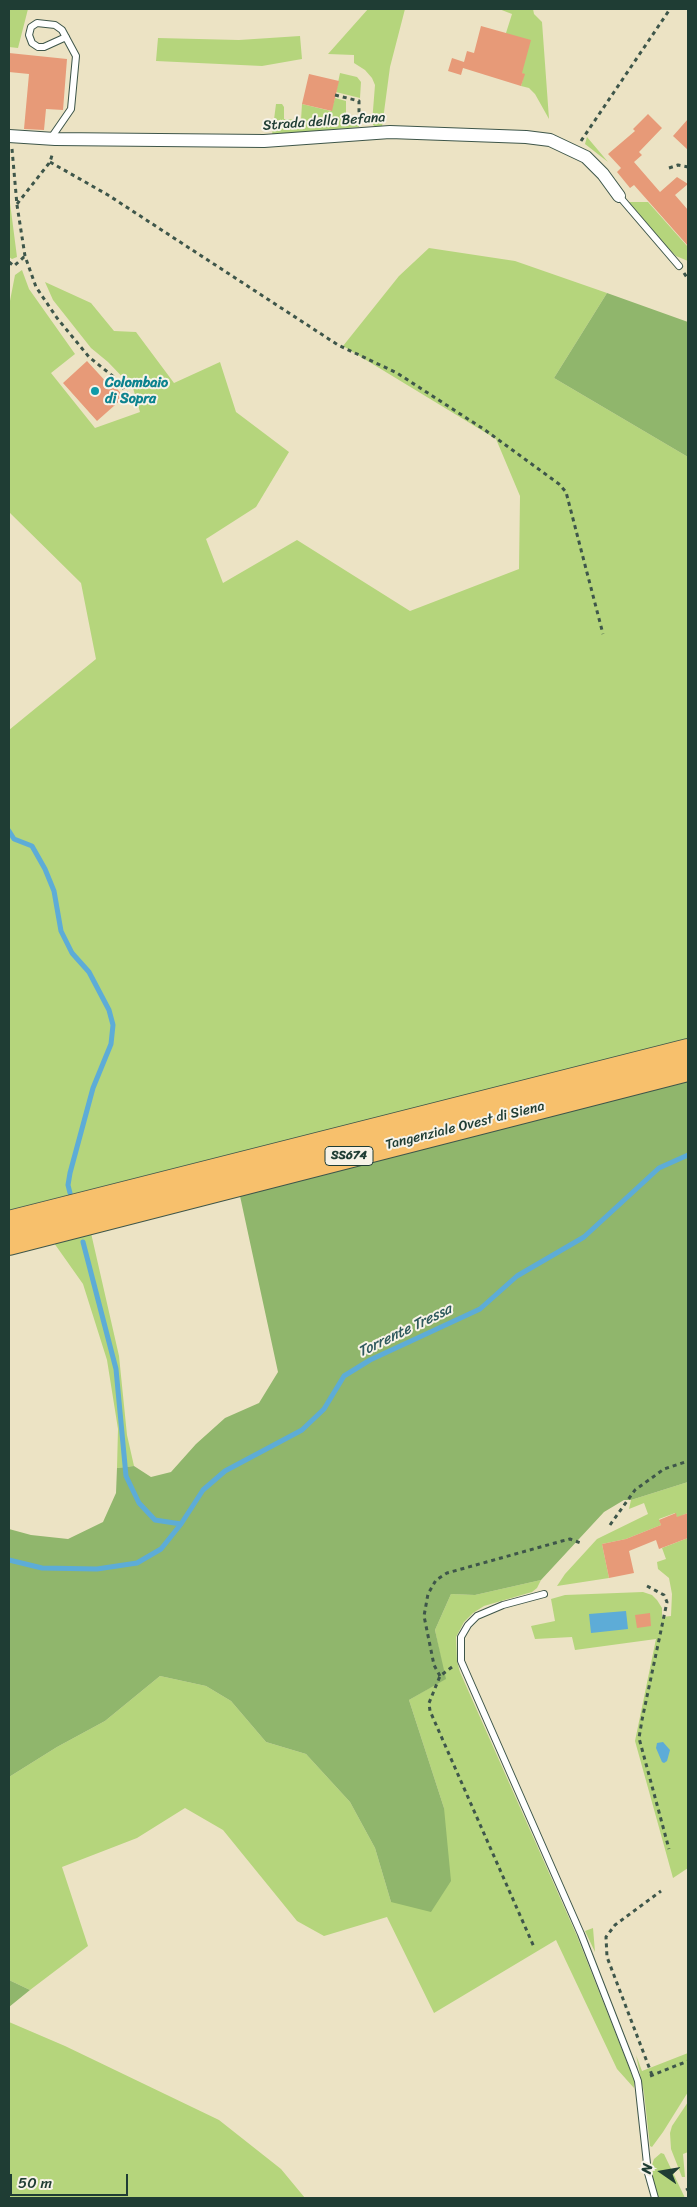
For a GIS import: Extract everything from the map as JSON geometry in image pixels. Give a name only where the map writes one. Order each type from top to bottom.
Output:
[{"type":"highway","name":"Tangenziale Ovest di Siena","points":[[9,1223],[688,1051]]},
{"type":"highway","name":"Tangenziale Ovest di Siena","points":[[9,1243],[688,1069]]},
{"type":"street","name":"Strada della Befana","points":[[10,136],[52,139],[264,141],[390,132],[526,137],[550,140],[577,151],[603,174],[619,196]]},
{"type":"lane","points":[[52,139],[71,110],[76,56],[66,36],[62,30],[55,25],[37,23],[31,28],[29,35],[32,43],[38,47],[44,47],[66,36]]},
{"type":"lane","points":[[619,196],[679,266]]},
{"type":"lane","points":[[544,1594],[495,1607],[477,1616],[468,1625],[461,1637],[461,1661],[581,1934],[638,2081],[648,2173],[655,2198]]},
{"type":"path","points":[[577,151],[583,135],[670,9]]},
{"type":"path","points":[[335,95],[359,101],[359,120],[367,120]]},
{"type":"path","points":[[10,136],[16,204],[25,256],[36,287],[57,318],[89,357],[115,378],[128,394],[130,407]]},
{"type":"path","points":[[16,204],[50,162],[52,139]]},
{"type":"path","points":[[50,162],[108,195],[338,346],[397,372],[485,430],[559,484],[566,492],[603,634]]},
{"type":"path","points":[[669,168],[678,165],[688,167]]},
{"type":"path","points":[[9,262],[14,266],[25,256]]},
{"type":"path","points":[[610,1524],[635,1490],[664,1469],[688,1461]]},
{"type":"path","points":[[440,1676],[434,1665],[424,1616],[428,1594],[436,1580],[447,1572],[505,1558],[570,1539],[584,1544]]},
{"type":"path","points":[[647,1586],[664,1595],[667,1602],[639,1738],[669,1849]]},
{"type":"path","points":[[461,1661],[440,1676],[429,1703],[430,1711],[534,1947]]},
{"type":"path","points":[[652,2075],[607,1957],[606,1937],[615,1925],[661,1891]]},
{"type":"path","points":[[638,2081],[688,2061]]},
{"type":"green space","points":[[9,9],[28,9],[18,48],[9,47]]},
{"type":"green space","points":[[368,9],[405,9],[390,67],[382,127],[374,126],[372,123],[375,85],[372,78],[365,70],[354,63],[354,55],[328,54]]},
{"type":"green space","points":[[499,9],[533,9],[534,14],[542,22],[549,119],[535,94],[529,88],[521,86],[524,75],[506,33],[512,14]]},
{"type":"green space","points":[[300,36],[302,59],[262,66],[156,61],[158,38],[239,40]]},
{"type":"green space","points":[[340,73],[357,77],[361,82],[360,98],[336,92]]},
{"type":"green space","points":[[335,98],[346,101],[346,115],[361,118],[359,127],[272,135],[276,104],[282,104],[284,107],[284,119],[301,120],[302,104],[331,111]]},
{"type":"green space","points":[[587,137],[603,156],[608,162],[585,144]]},
{"type":"green space","points":[[9,195],[17,257],[12,259],[9,257]]},
{"type":"green space","points":[[629,202],[648,202],[688,247],[688,261],[676,256],[669,249]]},
{"type":"green space","points":[[429,248],[515,261],[607,293],[554,378],[688,457],[688,1039],[9,1210],[9,730],[96,659],[81,583],[9,512],[9,306],[15,275],[22,270],[29,289],[75,354],[51,373],[95,428],[140,412],[133,388],[108,362],[91,348],[53,300],[45,282],[91,303],[114,331],[136,332],[174,383],[220,362],[236,412],[289,452],[256,507],[206,539],[223,583],[297,540],[410,611],[519,569],[520,496],[496,439],[343,346],[399,276]]},
{"type":"green space","points":[[607,293],[688,322],[688,457],[554,378]]},
{"type":"green space","points":[[688,1078],[688,1482],[631,1500],[624,1500],[604,1512],[541,1580],[475,1595],[451,1594],[435,1630],[446,1679],[409,1700],[444,1808],[451,1881],[431,1912],[391,1902],[375,1848],[350,1802],[306,1754],[266,1742],[231,1701],[206,1686],[160,1676],[105,1721],[57,1747],[9,1777],[9,1529],[31,1535],[68,1539],[103,1522],[116,1493],[117,1468],[134,1466],[151,1477],[171,1472],[196,1444],[225,1418],[259,1403],[278,1372],[240,1196]]},
{"type":"green space","points":[[91,1233],[119,1356],[127,1435],[134,1466],[117,1468],[118,1429],[107,1360],[83,1284],[54,1243]]},
{"type":"green space","points":[[688,1482],[688,1513],[683,1515],[679,1521],[675,1513],[659,1519],[661,1525],[626,1539],[602,1544],[609,1578],[557,1586],[565,1574],[597,1539],[648,1514],[644,1503],[629,1509],[631,1500]]},
{"type":"green space","points":[[688,1538],[688,1868],[673,1878],[635,1741],[656,1639],[575,1650],[572,1637],[535,1639],[531,1626],[555,1621],[551,1599],[565,1595],[643,1592],[652,1595],[657,1600],[662,1608],[662,1617],[671,1616],[672,1594],[669,1578],[658,1569],[657,1562],[666,1559],[662,1548]]},
{"type":"green space","points":[[541,1580],[537,1588],[532,1592],[484,1606],[473,1613],[464,1622],[456,1637],[457,1661],[460,1672],[577,1936],[634,2080],[634,2088],[617,2069],[556,1940],[434,2013],[387,1917],[324,1936],[297,1921],[223,1830],[185,1808],[137,1838],[62,1867],[88,1946],[30,1990],[9,1980],[9,1777],[57,1747],[105,1721],[160,1676],[206,1686],[231,1701],[266,1742],[306,1754],[350,1802],[375,1848],[391,1902],[444,1808],[409,1700],[445,1679],[435,1630],[451,1594],[475,1595]]},
{"type":"green space","points":[[593,1928],[595,1952],[585,1931]]},
{"type":"green space","points":[[9,1980],[30,1990],[9,2007]]},
{"type":"green space","points":[[9,2022],[65,2046],[219,2120],[281,2169],[305,2198],[9,2198]]},
{"type":"green space","points":[[688,2053],[688,2092],[652,2147],[650,2146],[644,2093],[636,2055],[642,2071]]},
{"type":"green space","points":[[688,2102],[688,2152],[683,2154],[685,2177],[682,2177],[671,2149],[670,2133],[672,2126]]},
{"type":"green space","points":[[661,2153],[664,2154],[685,2198],[659,2198],[654,2186],[651,2168],[654,2159]]},
{"type":"water","points":[[626,1611],[628,1629],[591,1633],[589,1614]]},
{"type":"water","points":[[663,1742],[670,1750],[667,1761],[664,1763],[656,1748],[657,1743]]},
{"type":"building","points":[[481,26],[531,40],[522,73],[525,74],[521,86],[463,68],[461,75],[448,71],[452,58],[464,62],[467,51],[474,53]]},
{"type":"building","points":[[9,53],[67,59],[63,110],[46,109],[44,130],[24,129],[29,74],[9,72]]},
{"type":"building","points":[[309,74],[339,81],[332,111],[302,104]]},
{"type":"building","points":[[648,114],[662,128],[639,152],[642,155],[634,162],[660,192],[677,177],[688,184],[675,195],[688,210],[688,246],[634,185],[630,188],[617,172],[621,168],[608,154],[635,131],[633,129]]},
{"type":"building","points":[[688,119],[688,150],[673,136]]},
{"type":"building","name":"Colombaio di Sopra","points":[[87,361],[109,385],[112,383],[124,397],[97,421],[63,383]]},
{"type":"building","points":[[676,1513],[677,1517],[688,1513],[688,1538],[659,1549],[656,1540],[629,1551],[634,1573],[609,1578],[602,1544],[626,1539],[661,1525],[659,1520]]},
{"type":"building","points":[[650,1613],[651,1626],[637,1628],[635,1615]]},
{"type":"waterway","points":[[9,831],[14,839],[32,846],[45,869],[54,891],[61,931],[72,953],[89,972],[109,1010],[113,1025],[111,1044],[93,1088],[70,1173],[68,1185],[70,1193]]},
{"type":"waterway","name":"Torrente Tressa","points":[[9,1560],[42,1568],[97,1569],[137,1563],[161,1549],[181,1524],[203,1490],[225,1471],[302,1430],[324,1409],[344,1376],[370,1360],[480,1309],[517,1276],[584,1237],[659,1168],[688,1155]]},
{"type":"waterway","points":[[83,1242],[116,1369],[126,1476],[139,1503],[155,1520],[181,1524]]},
{"type":"place","name":"Colombaio di Sopra","points":[[95,391]]}]
